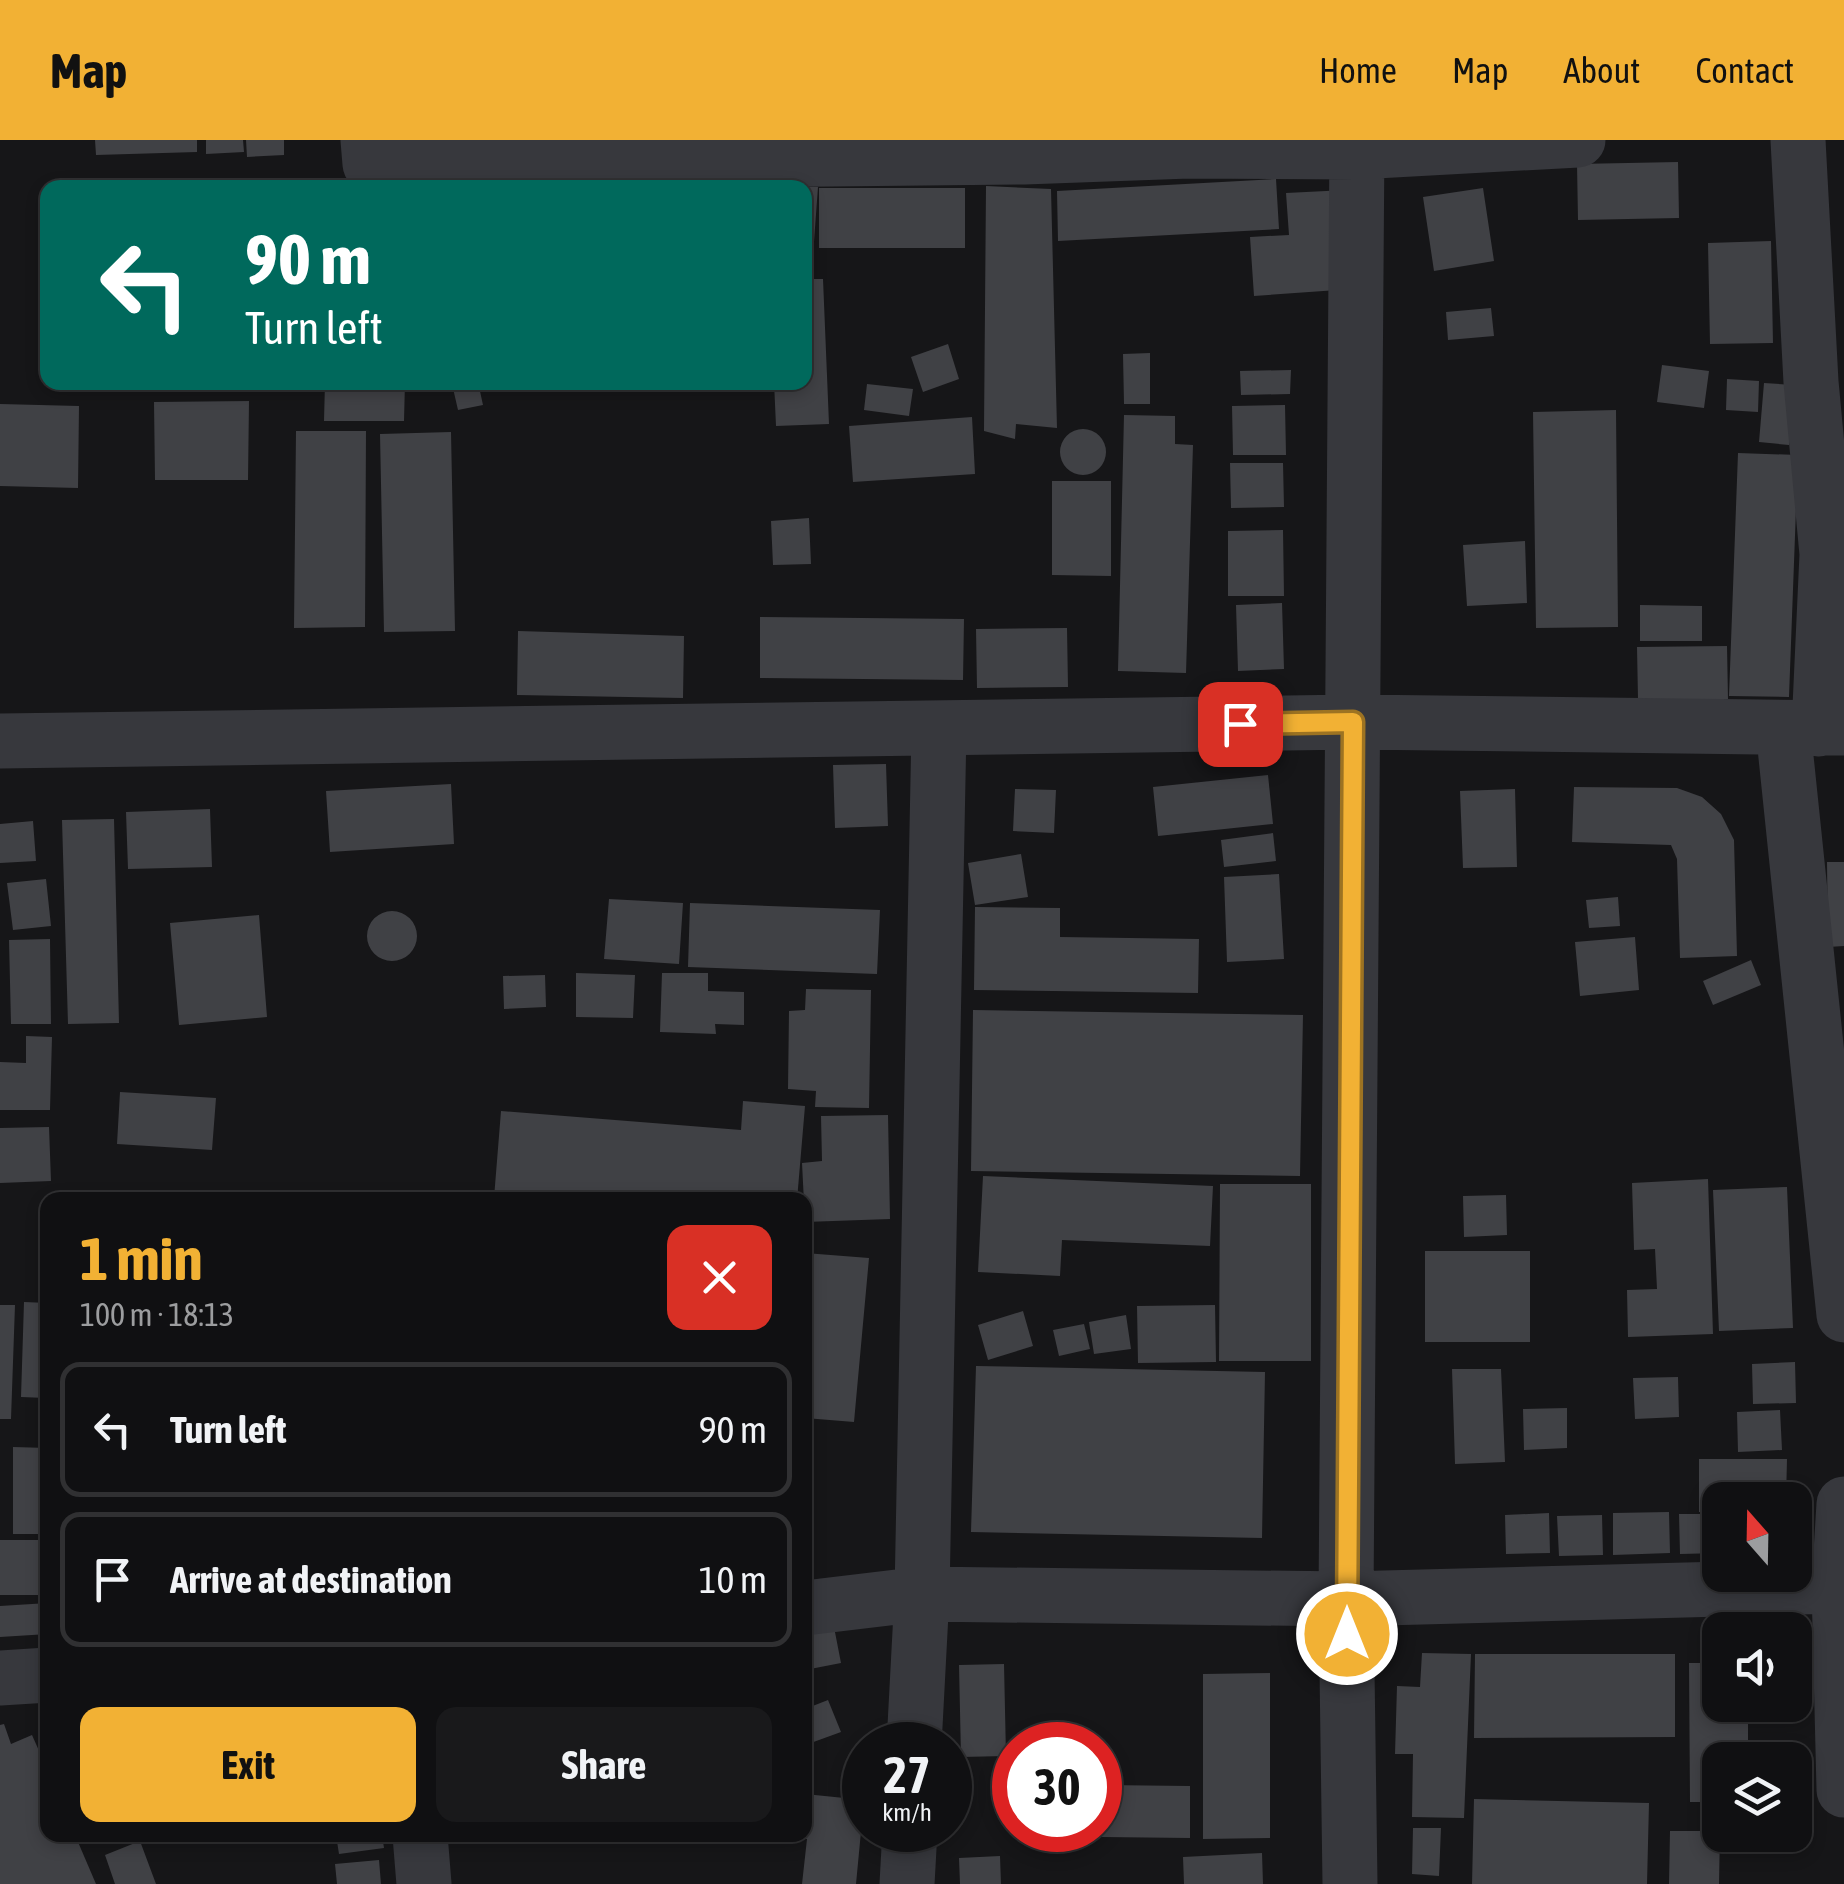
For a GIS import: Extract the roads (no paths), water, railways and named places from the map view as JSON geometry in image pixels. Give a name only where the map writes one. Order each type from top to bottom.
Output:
[{"type":"street","points":[[368,140],[370,164],[1024,157],[1578,140]]},
{"type":"street","points":[[1798,140],[1811,382],[1827,554],[1815,728],[1844,1315]]},
{"type":"street","points":[[1350,1884],[1346,1599],[1357,146]]},
{"type":"street","points":[[0,741],[1353,722],[1815,728]]},
{"type":"street","points":[[915,1722],[922,1594],[939,728]]},
{"type":"street","points":[[1844,1504],[1839,1586],[1844,1790]]},
{"type":"street","points":[[812,1607],[922,1594],[1346,1599],[1839,1586]]},
{"type":"street","points":[[0,1678],[40,1676]]},
{"type":"street","points":[[421,1842],[424,1884]]},
{"type":"street","points":[[908,1884],[909,1852]]}]
